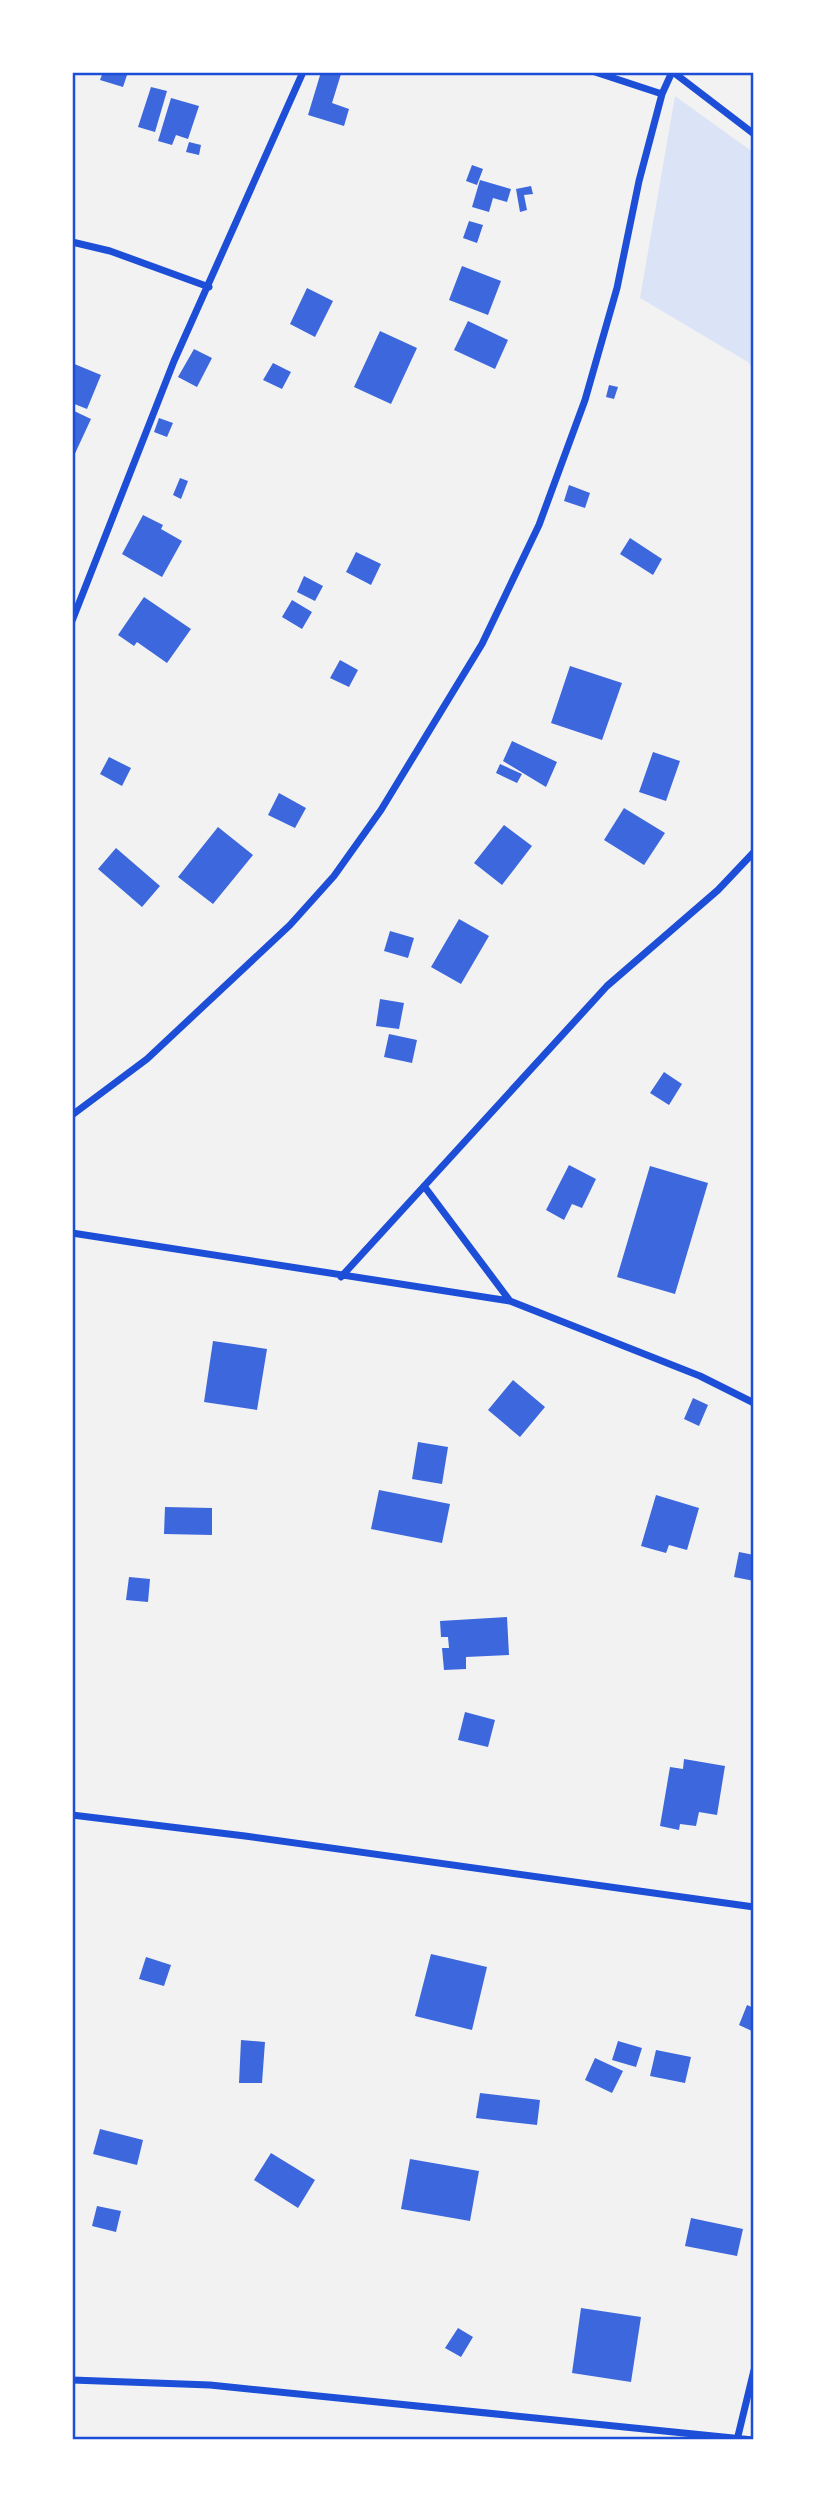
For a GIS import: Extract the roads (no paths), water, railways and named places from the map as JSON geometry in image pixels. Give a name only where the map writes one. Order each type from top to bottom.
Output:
[{"type":"street","points":[[72,621],[174,361],[303,72]]},
{"type":"street","points":[[595,72],[662,94]]},
{"type":"street","points":[[72,1115],[147,1059],[290,925],[334,876],[381,810],[482,644],[538,525],[585,400],[617,288],[639,181],[662,94],[673,72],[754,134]]},
{"type":"street","points":[[72,242],[110,251],[209,287]]},
{"type":"street","points":[[341,1277],[607,986],[718,890],[754,852]]},
{"type":"street","points":[[424,1186],[510,1301]]},
{"type":"street","points":[[72,1233],[341,1277],[510,1301],[700,1376],[754,1403]]},
{"type":"street","points":[[72,1815],[245,1836],[754,1907]]},
{"type":"street","points":[[737,2439],[754,2370]]},
{"type":"street","points":[[72,2380],[210,2385],[752,2440]]}]
